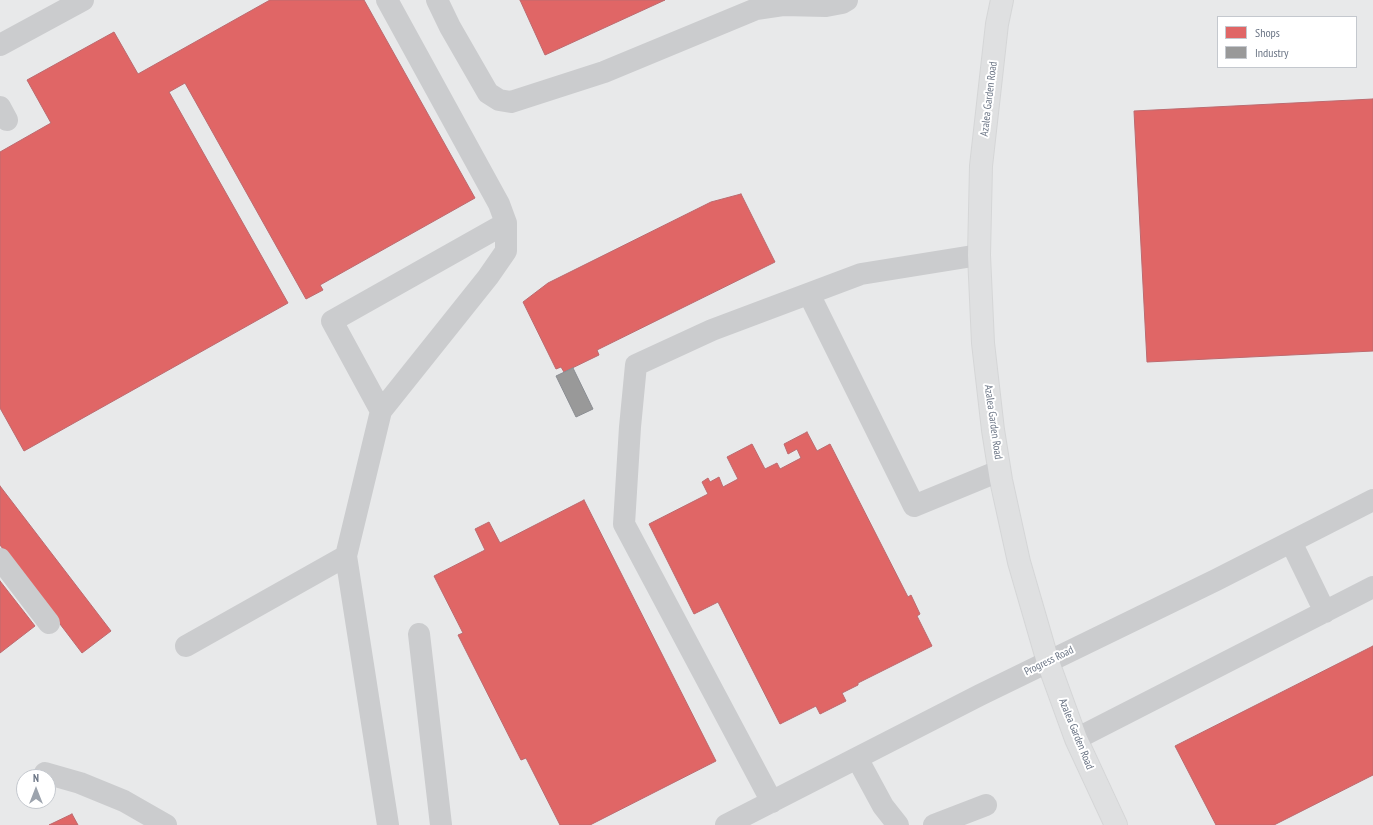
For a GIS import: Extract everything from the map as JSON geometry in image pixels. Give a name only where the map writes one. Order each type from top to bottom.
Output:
[{"type":"main road","name":"Azalea Garden Road","points":[[1002,0],[996,32],[981,166],[979,254],[983,343],[993,430],[999,471],[1019,562],[1048,662],[1076,739],[1116,825]]},
{"type":"street","points":[[0,45],[83,0]]},
{"type":"street","points":[[387,0],[499,204],[506,223],[506,251],[488,277],[381,411],[346,556],[388,825]]},
{"type":"street","points":[[437,0],[450,27],[488,93],[499,100],[511,102],[604,72],[756,9],[782,5],[826,6],[842,3],[847,0]]},
{"type":"street","points":[[381,411],[332,320],[506,223]]},
{"type":"street","points":[[772,802],[624,524],[630,427],[636,365],[712,330],[861,274],[979,254]]},
{"type":"street","points":[[809,294],[914,506],[999,471]]},
{"type":"street","name":"Progress Road","points":[[726,825],[1373,500]]},
{"type":"street","points":[[1291,542],[1325,612]]},
{"type":"street","points":[[186,646],[346,556]]},
{"type":"street","points":[[0,559],[49,623]]},
{"type":"street","points":[[1076,739],[1373,587]]},
{"type":"street","points":[[419,634],[441,825]]},
{"type":"street","points":[[857,758],[883,806],[898,825]]},
{"type":"street","points":[[56,776],[80,783],[124,801],[166,825]]},
{"type":"street","points":[[934,825],[986,805]]},
{"type":"shaded area","points":[[0,0],[1373,0],[1373,825],[0,825]]},
{"type":"building: Shops","points":[[270,0],[364,0],[475,198],[320,285],[323,290],[306,299],[185,83],[169,92],[288,303],[24,451],[0,408],[0,152],[51,123],[27,80],[114,32],[138,74]]},
{"type":"building: Shops","points":[[520,0],[665,0],[545,55]]},
{"type":"building: Shops","points":[[1373,99],[1373,351],[1147,362],[1134,111]]},
{"type":"building: Shops","points":[[741,194],[775,262],[597,350],[599,355],[564,372],[561,367],[556,369],[523,302],[548,283],[711,202]]},
{"type":"building: Shops","points":[[807,432],[817,451],[830,444],[908,597],[911,595],[920,614],[917,616],[932,646],[858,683],[858,685],[842,693],[846,701],[820,714],[816,706],[780,724],[718,602],[694,614],[649,524],[708,494],[702,482],[708,478],[710,482],[719,477],[723,487],[738,479],[727,457],[752,444],[765,469],[777,463],[780,469],[801,458],[797,449],[788,454],[784,444]]},
{"type":"building: Shops","points":[[0,486],[111,631],[82,653],[0,545]]},
{"type":"building: Shops","points":[[584,500],[716,761],[590,825],[560,825],[526,758],[521,760],[458,635],[463,633],[434,576],[485,550],[475,529],[489,522],[500,543]]},
{"type":"building: Shops","points":[[0,581],[35,626],[0,653]]},
{"type":"building: Shops","points":[[1373,646],[1373,775],[1274,825],[1216,825],[1175,746]]},
{"type":"building: Shops","points":[[72,814],[78,825],[49,825]]},
{"type":"building: Industry","points":[[573,368],[593,409],[576,417],[556,376]]}]
